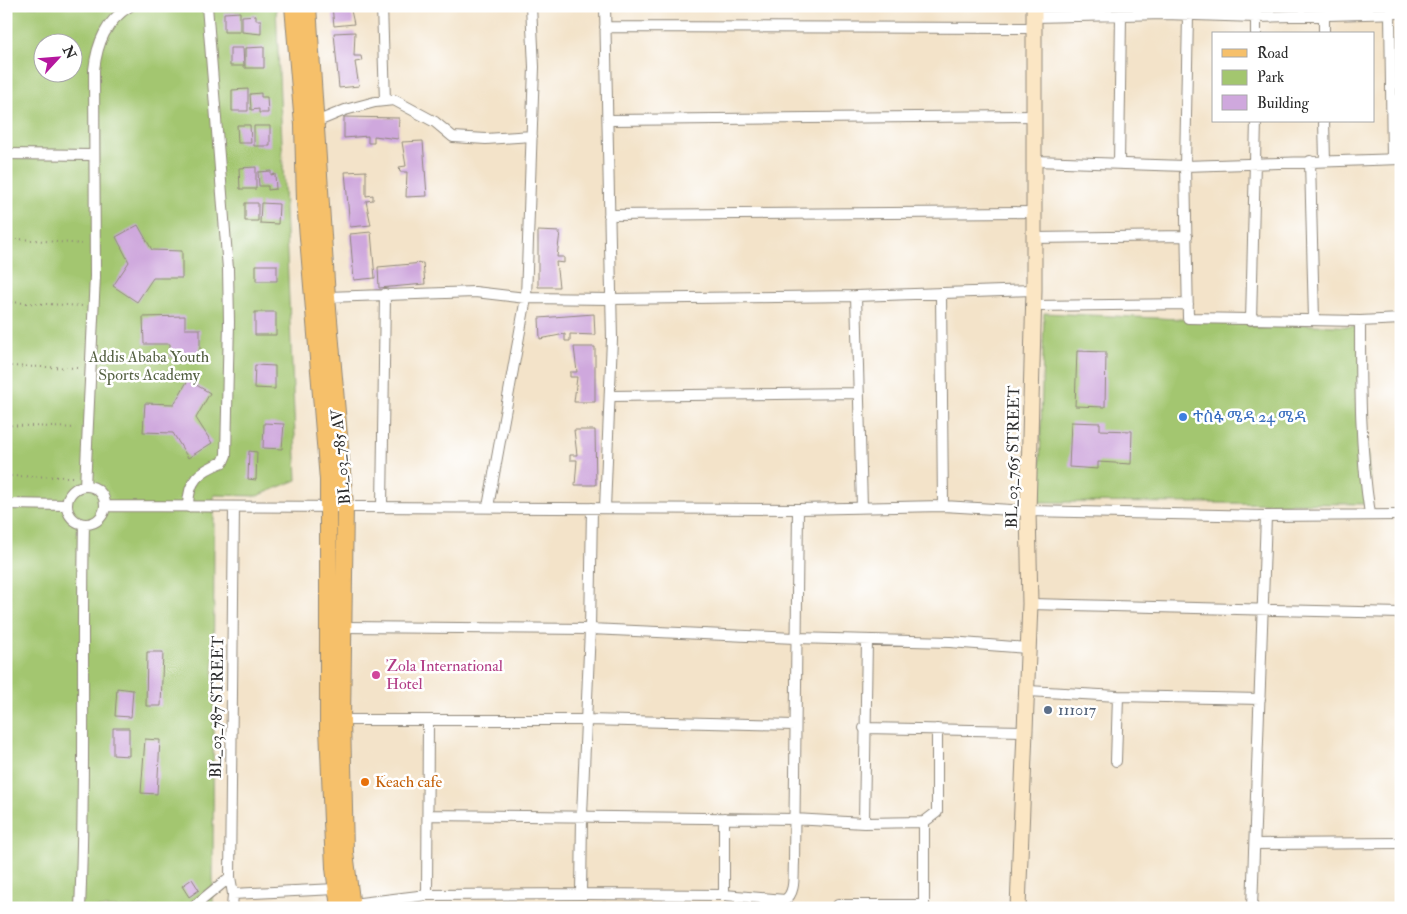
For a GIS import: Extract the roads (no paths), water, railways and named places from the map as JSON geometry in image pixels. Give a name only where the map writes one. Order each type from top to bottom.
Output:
[{"type":"main road","name":"BL_03_785 AV","points":[[293,6],[309,124],[327,297],[345,505],[342,720],[348,907]]},
{"type":"main road","name":"BL_03_785 AV","points":[[308,6],[309,124],[305,202],[323,403],[329,507],[328,728],[336,888],[348,907]]},
{"type":"street","points":[[85,482],[95,245],[92,155],[94,70],[96,51],[104,31],[119,13],[130,6]]},
{"type":"street","points":[[188,507],[188,491],[196,478],[204,470],[223,462],[226,455],[230,322],[228,269],[207,6]]},
{"type":"street","points":[[382,6],[385,101]]},
{"type":"street","points":[[488,508],[526,298],[534,67],[532,6]]},
{"type":"street","points":[[604,508],[611,396],[609,120],[605,6]]},
{"type":"street","points":[[605,27],[1121,15],[1165,10],[1188,15],[1263,13],[1324,16],[1371,10],[1396,13],[1396,159],[1185,166],[1035,162]]},
{"type":"street","points":[[1257,32],[1263,13]]},
{"type":"street","points":[[1119,164],[1121,15]]},
{"type":"street","points":[[1188,15],[1185,166],[1188,236],[1187,316],[1192,318],[1251,320],[1360,321],[1401,319]]},
{"type":"street","points":[[1324,16],[1324,32]]},
{"type":"street","name":"BL_03_765 STREET","points":[[1018,908],[1027,730],[1030,604],[1028,511],[1034,306],[1034,17]]},
{"type":"street","points":[[309,124],[345,110],[394,100],[434,122],[453,138],[486,139],[532,136]]},
{"type":"street","points":[[609,120],[1035,116]]},
{"type":"street","points":[[1251,320],[1256,122]]},
{"type":"street","points":[[1324,122],[1325,161]]},
{"type":"street","points":[[6,154],[92,155]]},
{"type":"street","points":[[1310,161],[1314,320]]},
{"type":"street","points":[[609,215],[1034,212]]},
{"type":"street","points":[[1033,238],[1188,236]]},
{"type":"street","points":[[327,297],[476,292],[526,298],[610,299],[856,296],[1034,290]]},
{"type":"street","points":[[941,293],[943,506]]},
{"type":"street","points":[[382,506],[385,294]]},
{"type":"street","points":[[856,296],[857,393],[862,507]]},
{"type":"street","points":[[1034,306],[1188,304]]},
{"type":"street","points":[[1360,321],[1360,432],[1363,469],[1370,514]]},
{"type":"street","points":[[611,396],[857,393]]},
{"type":"street","points":[[85,482],[101,494],[104,506],[100,517],[96,521],[84,524],[70,516],[67,505],[72,492],[85,482]]},
{"type":"street","points":[[6,504],[67,505]]},
{"type":"street","points":[[104,506],[329,507],[345,505],[488,508],[798,509],[943,506],[1028,511],[1266,516],[1401,515]]},
{"type":"street","name":"BL_03_787 STREET","points":[[232,908],[233,894],[230,877],[234,507]]},
{"type":"street","points":[[581,894],[582,815],[588,720],[592,508]]},
{"type":"street","points":[[348,907],[407,903],[427,896],[581,894],[724,895],[785,900],[788,898],[792,892],[794,819],[798,509]]},
{"type":"street","points":[[1252,908],[1256,844],[1266,516]]},
{"type":"street","points":[[80,908],[83,819],[82,638],[84,524]]},
{"type":"street","points":[[1030,604],[1401,613]]},
{"type":"street","points":[[344,627],[590,629],[795,638],[950,642],[1028,648]]},
{"type":"street","points":[[864,823],[864,728],[867,640]]},
{"type":"street","points":[[1028,691],[1118,696],[1260,699]]},
{"type":"street","points":[[1116,761],[1118,696]]},
{"type":"street","points":[[342,720],[588,720],[794,725]]},
{"type":"street","points":[[427,896],[429,815],[428,721]]},
{"type":"street","points":[[864,728],[1027,730]]},
{"type":"street","points":[[429,815],[582,815],[794,819],[864,823],[924,822],[936,812],[938,729]]},
{"type":"street","points":[[724,818],[724,895]]},
{"type":"street","points":[[838,905],[924,906],[924,822]]},
{"type":"street","points":[[1256,844],[1401,843]]},
{"type":"street","points":[[192,908],[230,877]]},
{"type":"street","points":[[233,894],[336,888]]},
{"type":"place","name":"ተስፋ ሜዳ 24 ሜዳ","points":[[1183,417]]},
{"type":"place","name":"Zola International Hotel","points":[[376,675]]},
{"type":"place","name":"111017","points":[[1048,710]]},
{"type":"place","name":"Keach cafe","points":[[365,782]]},
{"type":"park label","name":"Addis Ababa Youth Sports Academy","points":[[149,366]]}]
